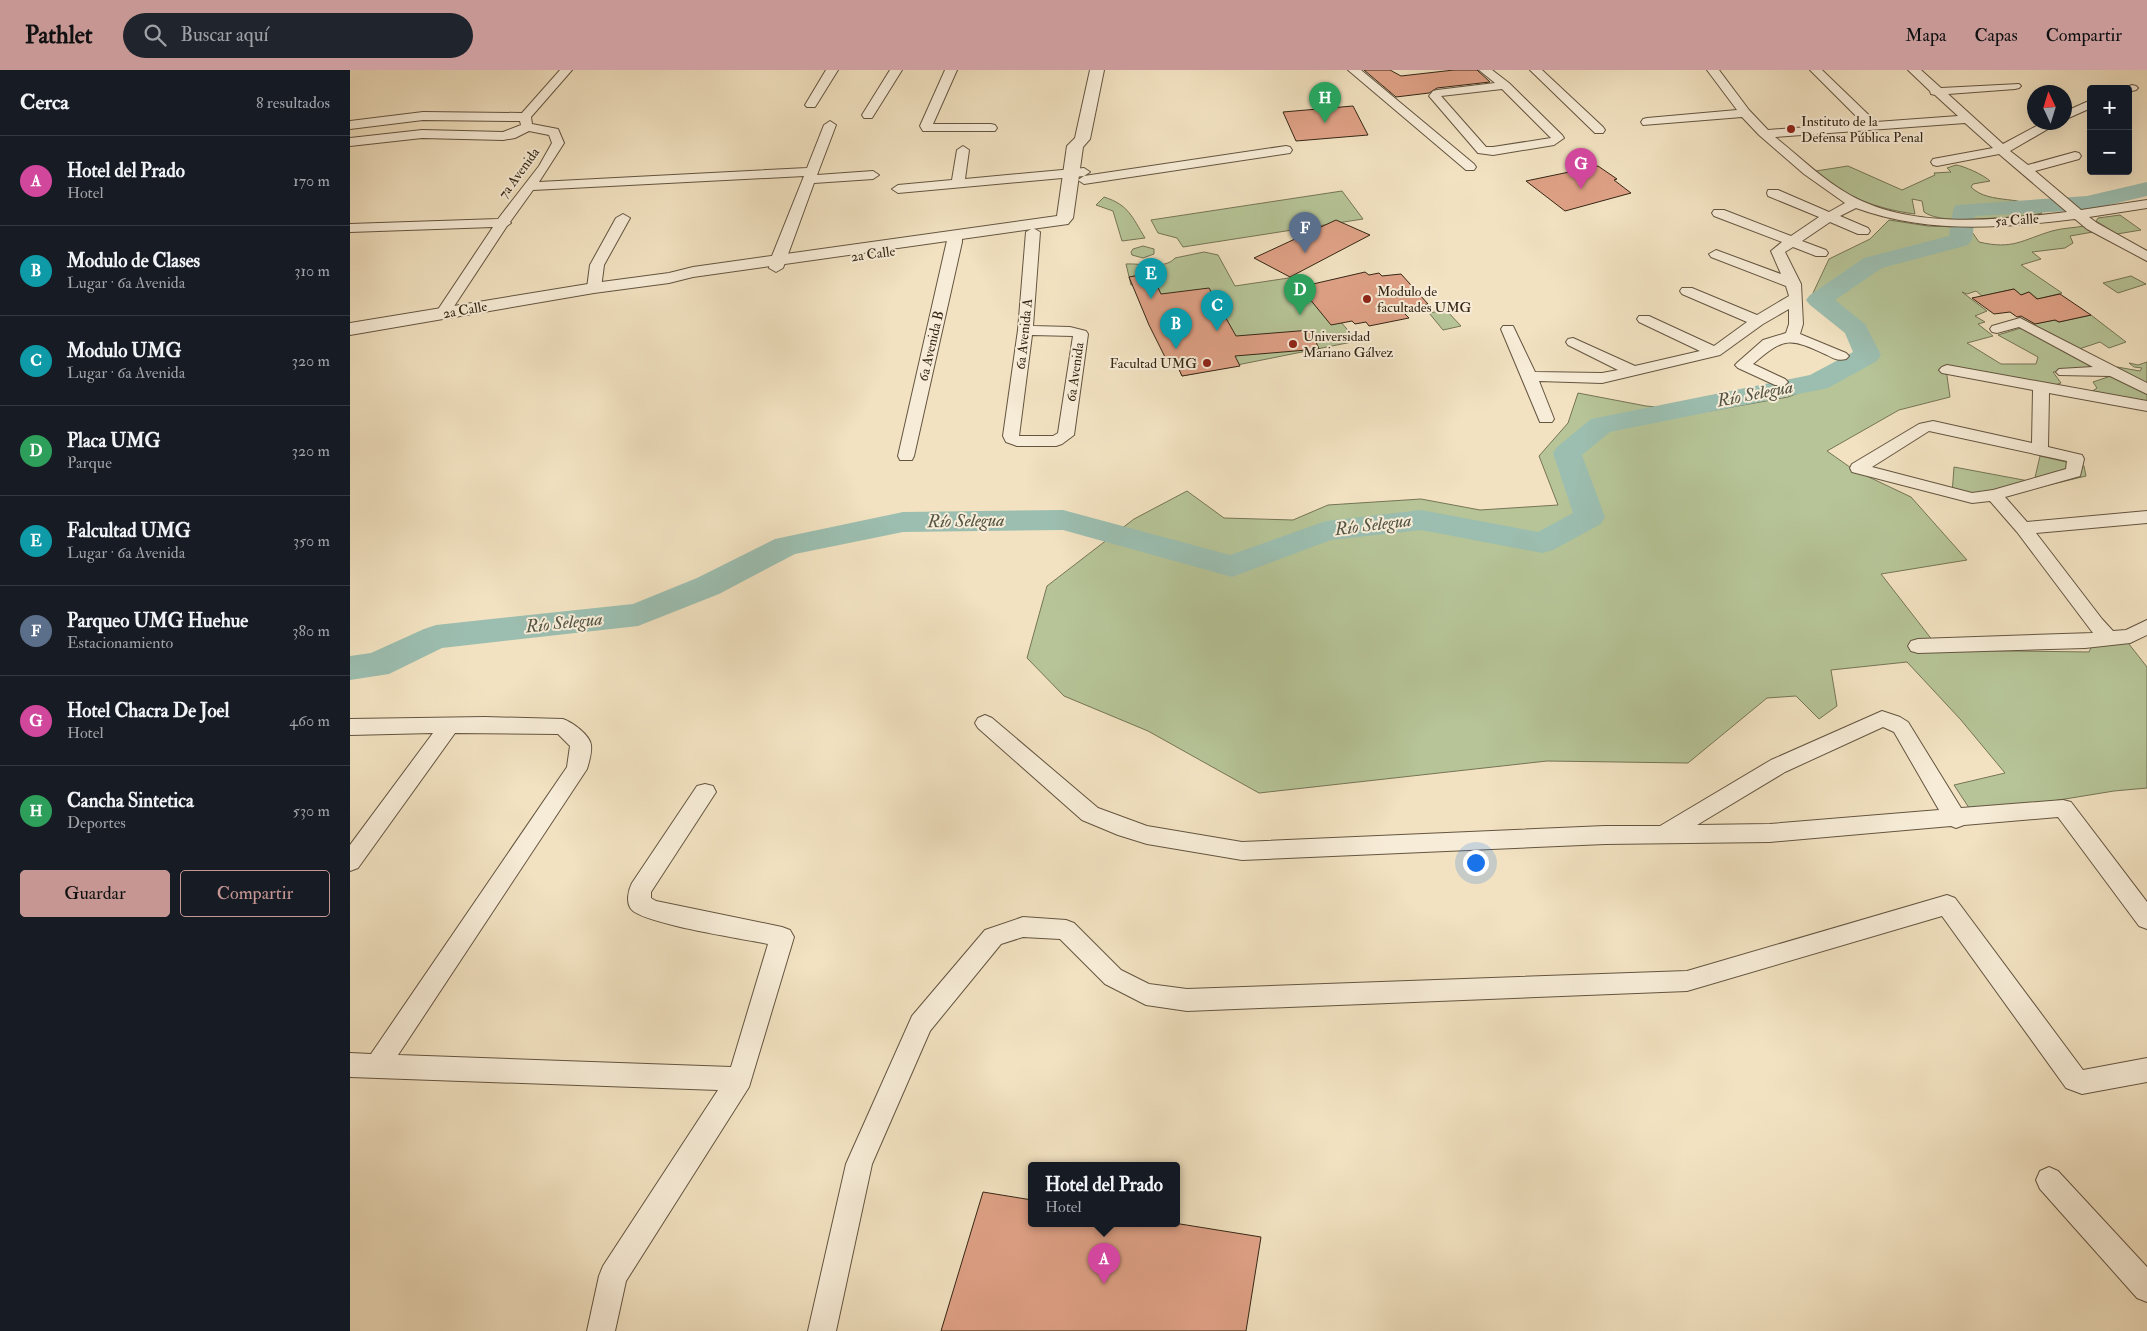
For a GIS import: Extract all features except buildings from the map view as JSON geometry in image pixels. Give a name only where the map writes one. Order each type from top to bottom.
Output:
[{"type":"street","points":[[350,142],[422,134],[511,135],[526,122],[566,70]]},
{"type":"street","points":[[811,105],[832,70]]},
{"type":"street","points":[[868,115],[896,70]]},
{"type":"street","points":[[951,70],[926,126],[927,128],[991,128]]},
{"type":"street","points":[[1071,222],[1086,145],[1082,139],[1097,70]]},
{"type":"street","points":[[1354,70],[1470,167]]},
{"type":"street","points":[[1486,70],[1500,78],[1558,138],[1554,141],[1493,151],[1482,150],[1435,96],[1437,93],[1500,78]]},
{"type":"street","points":[[1536,70],[1599,130]]},
{"type":"street","name":"5a Calle","points":[[1713,70],[1746,113],[1765,134],[1828,186],[1855,203],[1886,214],[1957,222],[1982,222],[2074,210],[2147,204]]},
{"type":"street","points":[[1816,70],[1873,126]]},
{"type":"street","points":[[1914,70],[1966,119],[2074,210],[2110,237],[2147,257]]},
{"type":"street","points":[[1936,92],[2015,86]]},
{"type":"street","points":[[2072,113],[2087,105]]},
{"type":"street","points":[[1647,122],[1746,113]]},
{"type":"street","points":[[350,125],[423,116],[526,122]]},
{"type":"street","points":[[1765,134],[1966,119]]},
{"type":"street","name":"7a Avenida","points":[[442,314],[528,186],[544,167],[558,142],[554,132],[526,122]]},
{"type":"street","points":[[777,264],[809,176],[830,126]]},
{"type":"street","points":[[1937,162],[2002,150],[2039,130]]},
{"type":"street","points":[[958,183],[963,150]]},
{"type":"street","points":[[898,189],[1080,175],[1286,150]]},
{"type":"street","points":[[2025,170],[2075,156]]},
{"type":"street","points":[[528,186],[873,175]]},
{"type":"street","points":[[1773,193],[1863,231]]},
{"type":"street","points":[[1792,336],[1796,324],[1795,291],[1778,251],[1829,216],[1855,203]]},
{"type":"street","points":[[1719,212],[1821,253]]},
{"type":"street","points":[[594,288],[597,265],[623,218]]},
{"type":"street","name":"2a Calle","points":[[350,329],[594,288],[669,278],[693,278],[955,239],[1057,221],[1071,222]]},
{"type":"street","name":"2a Calle","points":[[955,239],[1033,232],[1071,222]]},
{"type":"street","points":[[350,228],[504,223]]},
{"type":"street","name":"6a Avenida A","points":[[1011,436],[1025,330],[1033,232]]},
{"type":"street","name":"6a Avenida B","points":[[906,456],[955,239]]},
{"type":"street","points":[[1716,254],[1795,291]]},
{"type":"street","points":[[1687,291],[1758,321]]},
{"type":"street","points":[[1528,376],[1602,378],[1715,352],[1795,291]]},
{"type":"street","points":[[1644,319],[1715,352]]},
{"type":"street","points":[[1997,329],[2020,322],[2147,389]]},
{"type":"street","points":[[1508,328],[1546,420]]},
{"type":"street","name":"6a Avenida","points":[[1011,436],[1012,439],[1017,441],[1056,441],[1066,435],[1081,334],[1070,331],[1025,330]]},
{"type":"street","points":[[1780,382],[1742,366],[1768,343],[1792,336],[1841,356]]},
{"type":"street","points":[[1573,342],[1633,371]]},
{"type":"street","points":[[1947,370],[2147,406]]},
{"type":"street","points":[[2064,372],[2114,372]]},
{"type":"street","points":[[2040,449],[2041,387]]},
{"type":"street","points":[[1933,426],[2075,458],[2074,472],[1994,495],[1969,498],[1858,468],[1925,427],[1933,426]]},
{"type":"street","points":[[1994,495],[2023,528],[2095,624],[2109,639]]},
{"type":"street","points":[[2023,528],[2147,518]]},
{"type":"street","points":[[1918,646],[2077,642],[2130,636],[2147,627]]},
{"type":"street","points":[[1664,834],[1778,766],[1882,719],[1893,722],[1901,727],[1956,818]]},
{"type":"street","points":[[985,723],[1090,814],[1126,829],[1176,841],[1242,851],[1605,835],[1770,833],[2065,809],[2147,919]]},
{"type":"street","points":[[350,727],[450,725],[563,727],[581,744],[578,769],[377,1066]]},
{"type":"street","points":[[350,862],[450,725]]},
{"type":"street","points":[[602,1331],[613,1276],[740,1079],[782,937],[651,910],[640,903],[640,890],[704,792]]},
{"type":"street","points":[[822,1331],[859,1164],[921,1024],[993,937],[1023,927],[1066,930],[1113,976],[1146,994],[1187,1000],[1687,981],[1947,905],[2075,1080],[2082,1082],[2147,1070]]},
{"type":"street","points":[[350,1065],[740,1079]]},
{"type":"street","points":[[2049,1180],[2147,1288]]},
{"type":"green space","points":[[1956,165],[1974,171],[1990,181],[1973,184],[1971,187],[1979,193],[2026,203],[2042,213],[1999,219],[1947,219],[1924,212],[1922,201],[1912,199],[1915,214],[1901,212],[1875,205],[1850,195],[1816,171],[1848,166],[1902,190],[1935,175],[1934,173],[1951,172],[1947,168]]},
{"type":"green space","points":[[1342,191],[1363,219],[1183,247],[1177,238],[1158,233],[1151,220]]},
{"type":"green space","points":[[1104,197],[1125,208],[1145,238],[1122,241],[1113,211],[1096,205]]},
{"type":"green space","points":[[2120,215],[2141,230],[2117,234],[2096,221],[2098,218]]},
{"type":"green space","points":[[1889,220],[1928,226],[1965,227],[1972,232],[1979,242],[2001,245],[2017,243],[2052,231],[2084,226],[2093,232],[2070,236],[2073,243],[2065,248],[2032,252],[2041,259],[2021,265],[2062,293],[2038,299],[2029,292],[2021,295],[2014,289],[1982,296],[1976,291],[1967,294],[1962,292],[1987,311],[1975,316],[1985,322],[1978,324],[1993,336],[1967,343],[2001,364],[2036,364],[2038,357],[1998,335],[2024,327],[2104,370],[2053,372],[2061,383],[2052,386],[1946,369],[1950,397],[1899,410],[1827,451],[1854,470],[1911,497],[1967,560],[1881,574],[1940,650],[2089,652],[2096,637],[2125,639],[2147,667],[2147,788],[2114,791],[1973,814],[1954,785],[2005,773],[1961,720],[1907,662],[1831,670],[1837,706],[1819,719],[1796,696],[1767,698],[1688,763],[1547,761],[1259,793],[1148,731],[1064,696],[1027,658],[1047,586],[1134,519],[1187,491],[1224,518],[1293,520],[1328,505],[1421,499],[1480,510],[1558,505],[1539,456],[1568,423],[1578,393],[1657,407],[1702,403],[1788,386],[1820,375],[1863,352],[1854,337],[1815,308],[1813,293],[1829,259],[1870,239]],"holes":[[[1814,387],[1788,397],[1710,411],[1697,410]]]},
{"type":"green space","points":[[1143,246],[1154,249],[1154,254],[1143,258],[1132,255],[1133,249]]},
{"type":"green space","points":[[1204,252],[1218,255],[1235,286],[1302,276],[1357,341],[1182,376],[1143,286],[1131,285],[1126,264],[1159,265],[1171,262],[1175,258]]},
{"type":"green space","points":[[2131,276],[2146,284],[2118,293],[2103,283]]},
{"type":"green space","points":[[1446,310],[1461,326],[1443,330],[1429,313]]},
{"type":"green space","points":[[2091,315],[2126,342],[2109,348],[2100,342],[2079,349],[2028,325],[2055,320],[2059,322]]},
{"type":"green space","points":[[2147,362],[2147,385],[2117,367],[2140,371],[2142,368],[2134,367],[2129,363],[2138,365]]},
{"type":"green space","points":[[2111,376],[2147,394],[2147,403],[2091,392],[2097,388],[2093,382]]},
{"type":"green space","points":[[2040,456],[2084,466],[2086,476],[1983,501],[1952,494],[1954,467],[2034,482]]},
{"type":"waterway","name":"Río Selegua","points":[[350,668],[377,665],[436,637],[638,615],[708,586],[786,546],[903,522],[1063,520],[1232,566],[1326,531],[1421,520],[1542,543],[1590,517],[1567,453],[1601,425],[1818,382],[1868,355],[1856,329],[1819,300],[1873,263],[1960,240],[1964,210],[2087,203],[2147,189]]},
{"type":"place","name":"Cancha Sintetica","points":[[1325,123]]},
{"type":"place","name":"Instituto de la Defensa Pública Penal","points":[[1791,129]]},
{"type":"place","name":"Hotel Chacra De Joel","points":[[1581,189]]},
{"type":"place","name":"Parqueo UMG Huehue","points":[[1305,253]]},
{"type":"place","name":"Falcultad UMG","points":[[1151,299]]},
{"type":"place","name":"Modulo de facultades UMG","points":[[1367,299]]},
{"type":"place","name":"Placa UMG","points":[[1300,315]]},
{"type":"place","name":"Modulo UMG","points":[[1217,331]]},
{"type":"place","name":"Universidad Mariano Gálvez","points":[[1293,344]]},
{"type":"place","name":"Modulo de Clases","points":[[1176,349]]},
{"type":"place","name":"Facultad UMG","points":[[1207,363]]},
{"type":"place","name":"Hotel del Prado","points":[[1104,1284]]}]
